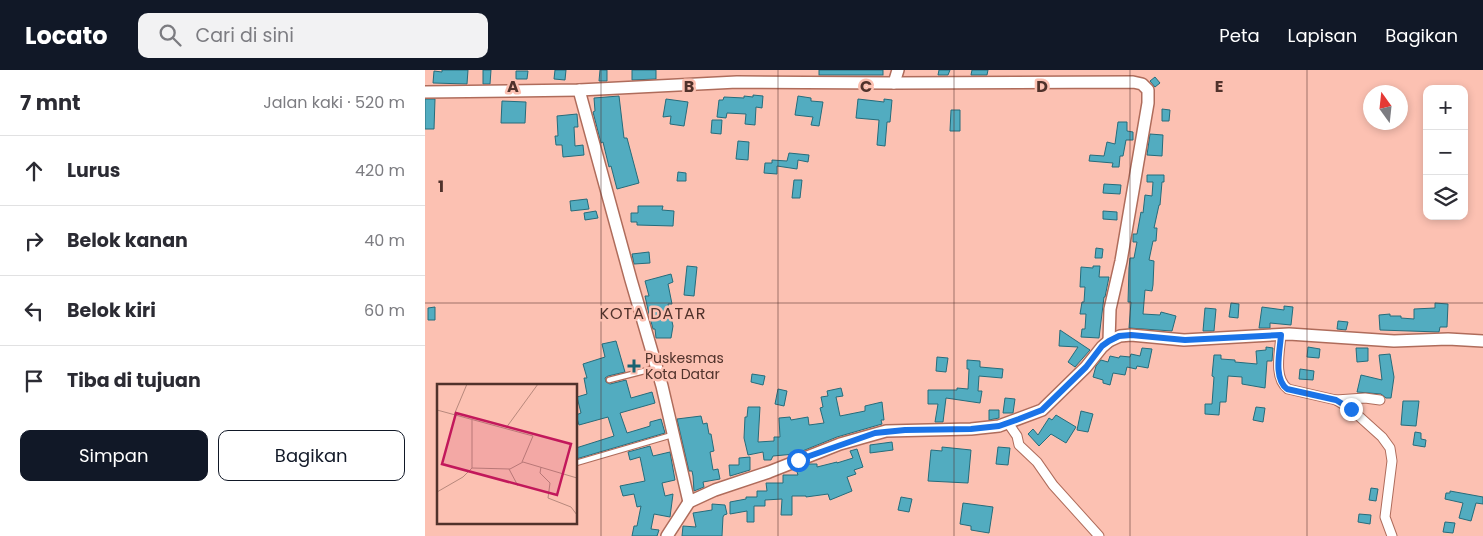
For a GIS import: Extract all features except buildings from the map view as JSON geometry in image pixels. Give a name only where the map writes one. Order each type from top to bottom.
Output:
[{"type":"street","points":[[894,83],[898,70]]},
{"type":"street","points":[[425,92],[579,90],[737,82],[1133,82],[1142,84],[1148,90],[1148,103],[1110,309],[1109,341]]},
{"type":"street","points":[[579,90],[656,368],[689,502]]},
{"type":"street","points":[[667,536],[689,502],[715,490],[875,433],[999,426],[1042,410],[1086,367],[1096,352],[1109,341],[1125,335],[1185,340],[1281,335],[1332,336],[1394,341],[1448,339],[1483,341]]},
{"type":"street","points":[[1281,335],[1279,378],[1283,386],[1287,389],[1336,400],[1351,409],[1382,437],[1390,448],[1392,461],[1385,517],[1392,536]]},
{"type":"street","points":[[1336,400],[1348,398],[1380,400]]},
{"type":"street","points":[[1008,423],[1017,436],[1019,445],[1037,462],[1053,485],[1099,536]]},
{"type":"lane","points":[[609,380],[656,368]]},
{"type":"lane","points":[[577,463],[672,435]]},
{"type":"place","name":"Puskesmas Kota Datar","points":[[634,366]]},
{"type":"district","name":"KOTA DATAR","points":[[653,313]]},
{"type":"route","points":[[798,460],[875,433],[905,430],[987,428],[1019,419],[1042,410],[1086,367],[1102,346],[1114,338],[1125,335],[1185,340],[1281,335],[1279,378],[1283,386],[1287,389],[1336,400],[1351,409]]}]
